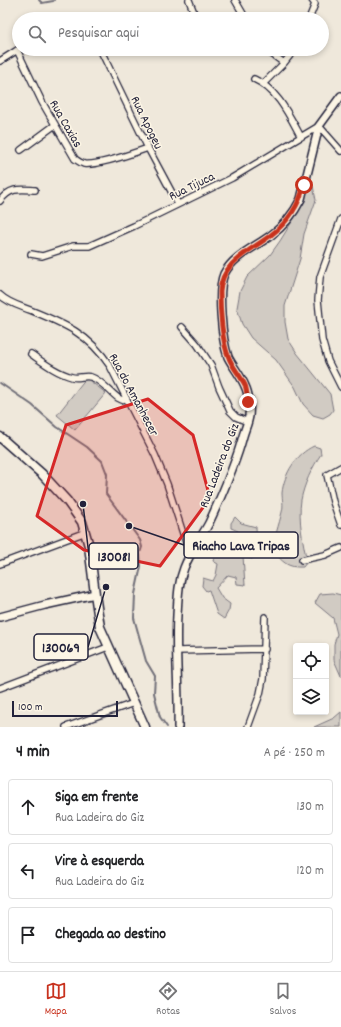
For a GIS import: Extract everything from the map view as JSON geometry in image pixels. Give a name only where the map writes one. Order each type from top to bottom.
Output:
[{"type":"main road","points":[[0,437],[26,459],[67,501],[79,517],[86,532],[100,627],[145,727]]},
{"type":"street","points":[[189,0],[194,12]]},
{"type":"street","points":[[235,0],[242,12]]},
{"type":"street","points":[[312,0],[315,4],[312,12]]},
{"type":"street","points":[[0,61],[12,54]]},
{"type":"street","name":"Rua Caxias","points":[[21,56],[42,102],[75,159],[81,163],[94,163],[148,148]]},
{"type":"street","name":"Rua Apogeu","points":[[103,56],[148,148],[178,204]]},
{"type":"street","points":[[274,56],[284,63]]},
{"type":"street","points":[[264,83],[290,56]]},
{"type":"street","points":[[254,79],[264,83],[280,102],[301,137]]},
{"type":"street","name":"Rua Tijuca","points":[[31,254],[42,256],[73,246],[90,246],[232,178],[319,126],[341,96]]},
{"type":"street","points":[[21,150],[55,125]]},
{"type":"street","points":[[319,126],[341,151]]},
{"type":"street","name":"Rua Ladeira do Giz","points":[[178,727],[176,644],[178,591],[184,569],[190,555],[208,524],[220,499],[248,422],[249,411],[245,386],[229,358],[226,349],[221,305],[221,284],[225,273],[231,264],[275,232],[298,205],[319,126]]},
{"type":"street","points":[[0,201],[6,193],[10,191],[35,190]]},
{"type":"street","points":[[341,219],[320,278],[318,300],[322,340],[328,361],[341,387]]},
{"type":"street","name":"Rua do Amanhecer","points":[[0,295],[12,303],[58,321],[90,342],[101,353],[110,366],[155,455],[162,471],[190,555]]},
{"type":"street","points":[[182,327],[198,344],[211,364],[219,387],[230,411],[236,417],[248,422]]},
{"type":"street","points":[[31,354],[72,377],[92,377],[118,398],[122,400],[126,398]]},
{"type":"street","points":[[341,467],[326,475],[341,525]]},
{"type":"street","points":[[0,564],[86,532]]},
{"type":"street","points":[[302,560],[341,548]]},
{"type":"street","points":[[0,617],[95,594]]},
{"type":"street","points":[[248,727],[260,694],[263,679],[265,617]]},
{"type":"street","points":[[0,688],[108,647]]},
{"type":"street","points":[[177,651],[265,649]]},
{"type":"street","points":[[66,727],[134,703]]},
{"type":"highlighted area","points":[[148,399],[193,435],[210,498],[160,566],[84,550],[37,516],[66,425]]},
{"type":"shaded area","points":[[313,186],[316,200],[304,234],[300,259],[285,306],[285,322],[288,339],[297,353],[330,394],[333,410],[330,414],[323,418],[313,415],[303,404],[295,387],[276,360],[251,338],[242,324],[237,308],[240,291],[247,277],[270,255],[304,202],[307,187]]},
{"type":"shaded area","points":[[86,378],[106,393],[75,430],[57,415]]},
{"type":"shaded area","points":[[314,446],[320,448],[321,454],[306,482],[300,508],[301,531],[307,562],[303,567],[298,567],[286,564],[273,551],[275,536],[283,509],[282,493],[285,479],[296,459]]},
{"type":"shaded area","points":[[235,517],[241,523],[256,527],[257,550],[252,559],[243,556],[245,585],[237,584],[236,577],[228,575],[216,588],[222,598],[230,604],[229,610],[224,619],[217,614],[209,590],[206,591],[202,586],[203,578],[213,581],[216,575],[218,564],[213,561],[219,541],[228,542],[238,531],[231,528],[231,523]]},
{"type":"shaded area","points":[[333,593],[341,595],[341,676],[334,660],[334,644],[337,634],[333,618],[315,603],[320,594]]},
{"type":"shaded area","points":[[341,712],[341,727],[314,727],[334,718]]},
{"type":"waterway","points":[[39,0],[42,3],[54,0]]},
{"type":"waterway","points":[[0,383],[32,405],[57,427],[87,447],[102,461],[107,474],[106,494],[140,540],[142,547],[140,553],[141,566],[135,594],[134,618],[146,661],[155,676],[154,693],[160,717],[167,727]]},
{"type":"place","name":"130081","points":[[83,504]]},
{"type":"place","name":"Riacho Lava Tripas","points":[[129,526]]},
{"type":"place","name":"130069","points":[[106,587]]},
{"type":"route","points":[[248,402],[245,386],[229,358],[224,341],[220,292],[221,284],[225,273],[231,264],[275,232],[286,220],[298,205],[304,185]]}]
